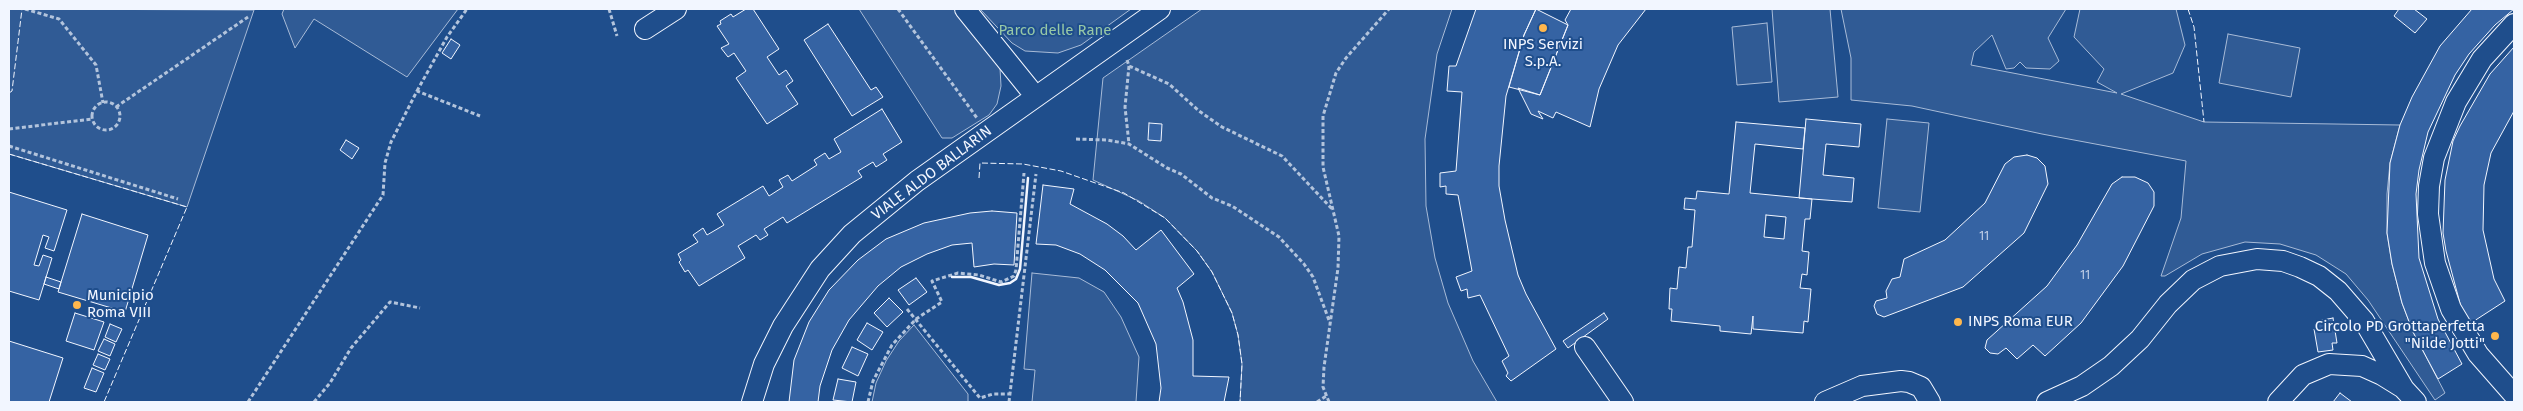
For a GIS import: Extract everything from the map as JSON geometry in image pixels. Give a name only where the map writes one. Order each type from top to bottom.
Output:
[{"type":"street","points":[[645,28],[676,9]]},
{"type":"street","points":[[965,9],[1036,97]]},
{"type":"street","name":"VIALE ALDO BALLARIN","points":[[755,396],[774,342],[806,287],[839,247],[890,201],[1160,9]]},
{"type":"street","points":[[2514,24],[2476,66],[2456,102],[2434,158],[2429,186],[2428,214],[2434,258],[2451,309],[2478,354],[2514,395]]},
{"type":"street","points":[[2047,402],[2082,386],[2112,366],[2140,339],[2168,304],[2193,280],[2220,266],[2257,259],[2283,261],[2300,267],[2319,276],[2338,291],[2364,320],[2410,396]]},
{"type":"street","points":[[1586,347],[1623,402]]},
{"type":"street","points":[[2278,402],[2303,375],[2329,364],[2346,363],[2370,369],[2410,396]]},
{"type":"street","points":[[1824,402],[1843,393],[1874,384],[1901,381],[1914,384],[1926,392],[1930,402]]},
{"type":"path","points":[[25,9],[59,19],[96,65],[103,103]]},
{"type":"path","points":[[248,402],[383,195],[385,163],[391,142],[447,37],[467,9]]},
{"type":"path","points":[[609,9],[617,36]]},
{"type":"path","points":[[898,9],[987,132]]},
{"type":"path","points":[[1329,402],[1323,387],[1324,367],[1338,268],[1339,236],[1323,167],[1323,116],[1336,73],[1346,58],[1389,9]]},
{"type":"path","points":[[116,107],[248,17]]},
{"type":"path","points":[[1127,60],[1129,66],[1125,107],[1129,144]]},
{"type":"path","points":[[1129,66],[1169,84],[1199,111],[1222,127],[1282,156],[1333,210]]},
{"type":"path","points":[[417,91],[480,116]]},
{"type":"path","points":[[103,103],[110,103],[116,107],[119,120],[110,130],[100,129],[92,119],[95,107],[103,103]]},
{"type":"path","points":[[9,129],[92,119]]},
{"type":"path","points":[[1076,139],[1108,140],[1129,144],[1180,174],[1212,198],[1232,206],[1279,237],[1304,264],[1312,277],[1331,324]]},
{"type":"path","points":[[9,146],[178,200]]},
{"type":"path","points":[[868,402],[873,381],[883,360],[904,330],[916,319],[942,302],[932,281],[958,273],[973,274],[1001,282],[1006,282],[1014,276],[1024,173]]},
{"type":"path","points":[[1010,402],[1036,174]]},
{"type":"path","points":[[314,402],[330,383],[351,348],[390,302],[420,308]]},
{"type":"path","points":[[907,309],[980,398],[993,394],[1010,394]]},
{"type":"path","points":[[1317,402],[1326,396]]},
{"type":"green space","points":[[9,9],[254,10],[187,207],[9,154]]},
{"type":"green space","points":[[284,9],[458,9],[407,77],[314,19],[295,48],[282,14]]},
{"type":"green space","points":[[859,9],[954,9],[1000,68],[1001,86],[997,104],[989,115],[952,138],[942,138]]},
{"type":"green space","name":"Parco delle Rane","points":[[980,9],[1131,9],[1081,45],[1058,53],[1025,51],[1012,43]]},
{"type":"green space","points":[[1202,9],[1452,9],[1437,54],[1425,139],[1426,206],[1435,258],[1448,303],[1473,361],[1497,402],[1240,402],[1242,364],[1238,335],[1232,313],[1212,272],[1197,251],[1165,218],[1139,201],[1093,180],[1103,78]]},
{"type":"green space","points":[[1772,9],[1830,9],[1838,97],[1779,102]]},
{"type":"green space","points":[[1841,9],[2066,9],[2048,38],[2059,61],[2050,69],[2026,68],[2020,62],[2014,68],[2006,69],[1992,35],[1974,52],[1971,65],[2117,93],[2097,82],[2104,69],[2074,37],[2080,9],[2176,9],[2185,45],[2173,73],[2121,94],[2204,122],[2400,125],[2390,163],[2387,194],[2387,233],[2392,264],[2402,303],[2413,332],[2445,393],[2435,400],[2368,300],[2346,274],[2316,255],[2280,244],[2245,242],[2202,254],[2165,276],[2161,276],[2181,218],[2186,161],[2042,134],[1912,106],[1851,100],[1851,58]]},
{"type":"green space","points":[[1767,23],[1772,82],[1737,85],[1732,27]]},
{"type":"green space","points":[[2228,34],[2300,48],[2291,97],[2219,83]]},
{"type":"green space","points":[[1887,119],[1929,123],[1920,212],[1878,208]]},
{"type":"green space","points":[[1032,273],[1079,278],[1104,292],[1121,317],[1139,357],[1136,402],[1032,402],[1035,370],[1024,369]]},
{"type":"green space","points":[[914,325],[968,394],[968,402],[872,402],[876,383],[886,361],[899,341]]},
{"type":"building","points":[[746,9],[753,9],[779,49],[767,57],[779,75],[786,70],[793,81],[786,86],[798,104],[767,124],[736,78],[746,71],[734,53],[728,57],[721,48],[729,44],[717,26],[721,24],[720,21],[731,14],[733,17]]},
{"type":"building","points":[[1476,9],[1536,9],[1524,35],[1506,96],[1499,166],[1499,186],[1518,275],[1526,294],[1556,349],[1511,381],[1506,376],[1508,373],[1502,361],[1509,356],[1480,295],[1468,298],[1467,289],[1461,291],[1456,277],[1472,271],[1458,195],[1446,194],[1446,186],[1440,187],[1440,173],[1456,171],[1462,92],[1447,91],[1449,66],[1456,66]]},
{"type":"building","points":[[1536,9],[1568,25],[1540,95],[1509,87],[1524,35]]},
{"type":"building","points":[[1571,9],[1646,9],[1618,45],[1599,89],[1590,127],[1556,112],[1553,118],[1538,111],[1543,119],[1531,114],[1518,88],[1540,95],[1568,25],[1565,20]]},
{"type":"building","points":[[2399,9],[2414,9],[2427,19],[2415,33],[2394,16]]},
{"type":"building","points":[[2472,9],[2514,9],[2495,25],[2469,54],[2455,75],[2428,132],[2419,170],[2416,194],[2419,258],[2438,319],[2462,364],[2438,379],[2413,332],[2402,303],[2392,264],[2387,233],[2390,163],[2400,125],[2412,97],[2440,46]]},
{"type":"building","points":[[828,24],[871,90],[876,87],[883,97],[852,116],[804,40]]},
{"type":"building","points":[[451,39],[460,45],[451,59],[442,53]]},
{"type":"building","points":[[2514,47],[2514,111],[2491,153],[2484,185],[2483,230],[2494,279],[2505,301],[2471,323],[2461,307],[2446,251],[2443,233],[2445,180],[2453,141],[2460,126],[2490,74]]},
{"type":"building","points":[[882,109],[902,142],[883,154],[887,160],[876,167],[873,162],[858,171],[862,177],[787,223],[783,217],[764,229],[768,235],[760,240],[756,235],[738,246],[745,258],[699,286],[688,270],[685,272],[679,262],[681,260],[678,254],[698,242],[693,235],[703,228],[707,235],[724,225],[717,214],[763,186],[769,196],[783,187],[779,180],[788,175],[792,181],[817,165],[814,160],[825,153],[829,159],[841,152],[834,139]]},
{"type":"building","points":[[1806,119],[1861,124],[1859,147],[1826,144],[1823,175],[1854,178],[1852,202],[1799,198]]},
{"type":"building","points":[[1736,122],[1805,128],[1803,149],[1755,144],[1750,193],[1812,199],[1810,219],[1805,219],[1802,251],[1809,252],[1807,275],[1802,274],[1800,288],[1811,289],[1808,322],[1804,321],[1803,333],[1753,329],[1753,316],[1751,334],[1720,331],[1720,326],[1671,321],[1672,309],[1669,309],[1670,288],[1677,289],[1679,267],[1686,268],[1688,247],[1692,247],[1695,210],[1684,209],[1685,198],[1696,199],[1697,191],[1729,194]],"holes":[[[1766,215],[1786,217],[1784,239],[1764,237]]]},
{"type":"building","points":[[1149,123],[1162,124],[1161,141],[1148,140]]},
{"type":"building","points":[[346,140],[359,148],[352,159],[340,150]]},
{"type":"building","points":[[2027,155],[2037,158],[2045,166],[2048,184],[2024,233],[1963,287],[1884,317],[1877,314],[1874,306],[1876,301],[1887,298],[1886,291],[1892,279],[1900,277],[1904,259],[1945,240],[1985,203],[2005,164],[2014,157]]},
{"type":"building","points":[[2122,177],[2135,177],[2148,183],[2154,192],[2154,206],[2123,266],[2081,323],[2045,356],[2033,345],[2017,359],[2006,348],[1998,354],[1990,353],[1985,348],[1987,340],[2047,286],[2077,245],[2112,184]]},
{"type":"building","points":[[1043,185],[1074,189],[1070,204],[1107,224],[1123,236],[1136,250],[1161,230],[1194,274],[1177,288],[1183,302],[1193,340],[1193,376],[1229,377],[1224,402],[1159,402],[1161,388],[1156,344],[1138,303],[1105,270],[1080,254],[1056,245],[1036,244]]},
{"type":"building","points":[[9,192],[67,210],[54,251],[45,248],[49,237],[43,235],[34,265],[39,266],[43,255],[52,258],[39,300],[9,291]]},
{"type":"building","points":[[992,211],[1017,213],[1014,265],[994,264],[974,267],[972,243],[952,245],[927,254],[901,267],[878,286],[849,320],[832,350],[820,386],[818,402],[789,402],[794,360],[809,322],[829,290],[858,260],[886,239],[924,223],[970,213]]},
{"type":"building","points":[[82,214],[148,235],[125,312],[58,292]]},
{"type":"building","points":[[46,277],[61,282],[59,289],[44,284]]},
{"type":"building","points":[[916,278],[927,292],[909,305],[898,290]]},
{"type":"building","points":[[889,298],[903,312],[887,327],[874,313]]},
{"type":"building","points":[[75,313],[104,322],[94,350],[66,341]]},
{"type":"building","points":[[1604,313],[1608,319],[1568,348],[1563,341]]},
{"type":"building","points":[[2333,318],[2337,343],[2332,343],[2333,350],[2318,352],[2314,329],[2318,328],[2317,321]]},
{"type":"building","points":[[867,323],[883,332],[872,350],[857,340]]},
{"type":"building","points":[[110,324],[122,329],[116,342],[105,337]]},
{"type":"building","points":[[104,339],[115,344],[110,356],[98,351]]},
{"type":"building","points":[[9,341],[63,358],[49,402],[9,402]]},
{"type":"building","points":[[852,347],[868,354],[858,376],[842,368]]},
{"type":"building","points":[[98,354],[110,359],[105,370],[93,365]]},
{"type":"building","points":[[92,368],[104,373],[96,392],[84,388]]},
{"type":"building","points":[[838,379],[856,382],[852,402],[833,400]]},
{"type":"building","points":[[2340,393],[2352,402],[2333,402]]},
{"type":"fence","points":[[9,93],[12,91],[22,9]]},
{"type":"fence","points":[[2188,9],[2194,27],[2204,122]]},
{"type":"fence","points":[[9,154],[187,207],[104,402]]},
{"type":"fence","points":[[979,178],[980,163],[1023,164],[1061,171],[1124,193],[1165,218],[1197,251],[1212,272],[1232,313],[1238,335],[1242,364],[1240,402]]},
{"type":"wall","points":[[952,277],[971,277],[999,285],[1010,283],[1016,279],[1020,269],[1028,178]]},
{"type":"place","name":"INPS Servizi S.p.A.","points":[[1543,28]]},
{"type":"place","name":"Municipio Roma VIII","points":[[77,305]]},
{"type":"place","name":"INPS Roma EUR","points":[[1958,322]]},
{"type":"place","name":"Circolo PD Grottaperfetta \"Nilde Jotti\"","points":[[2495,336]]}]
